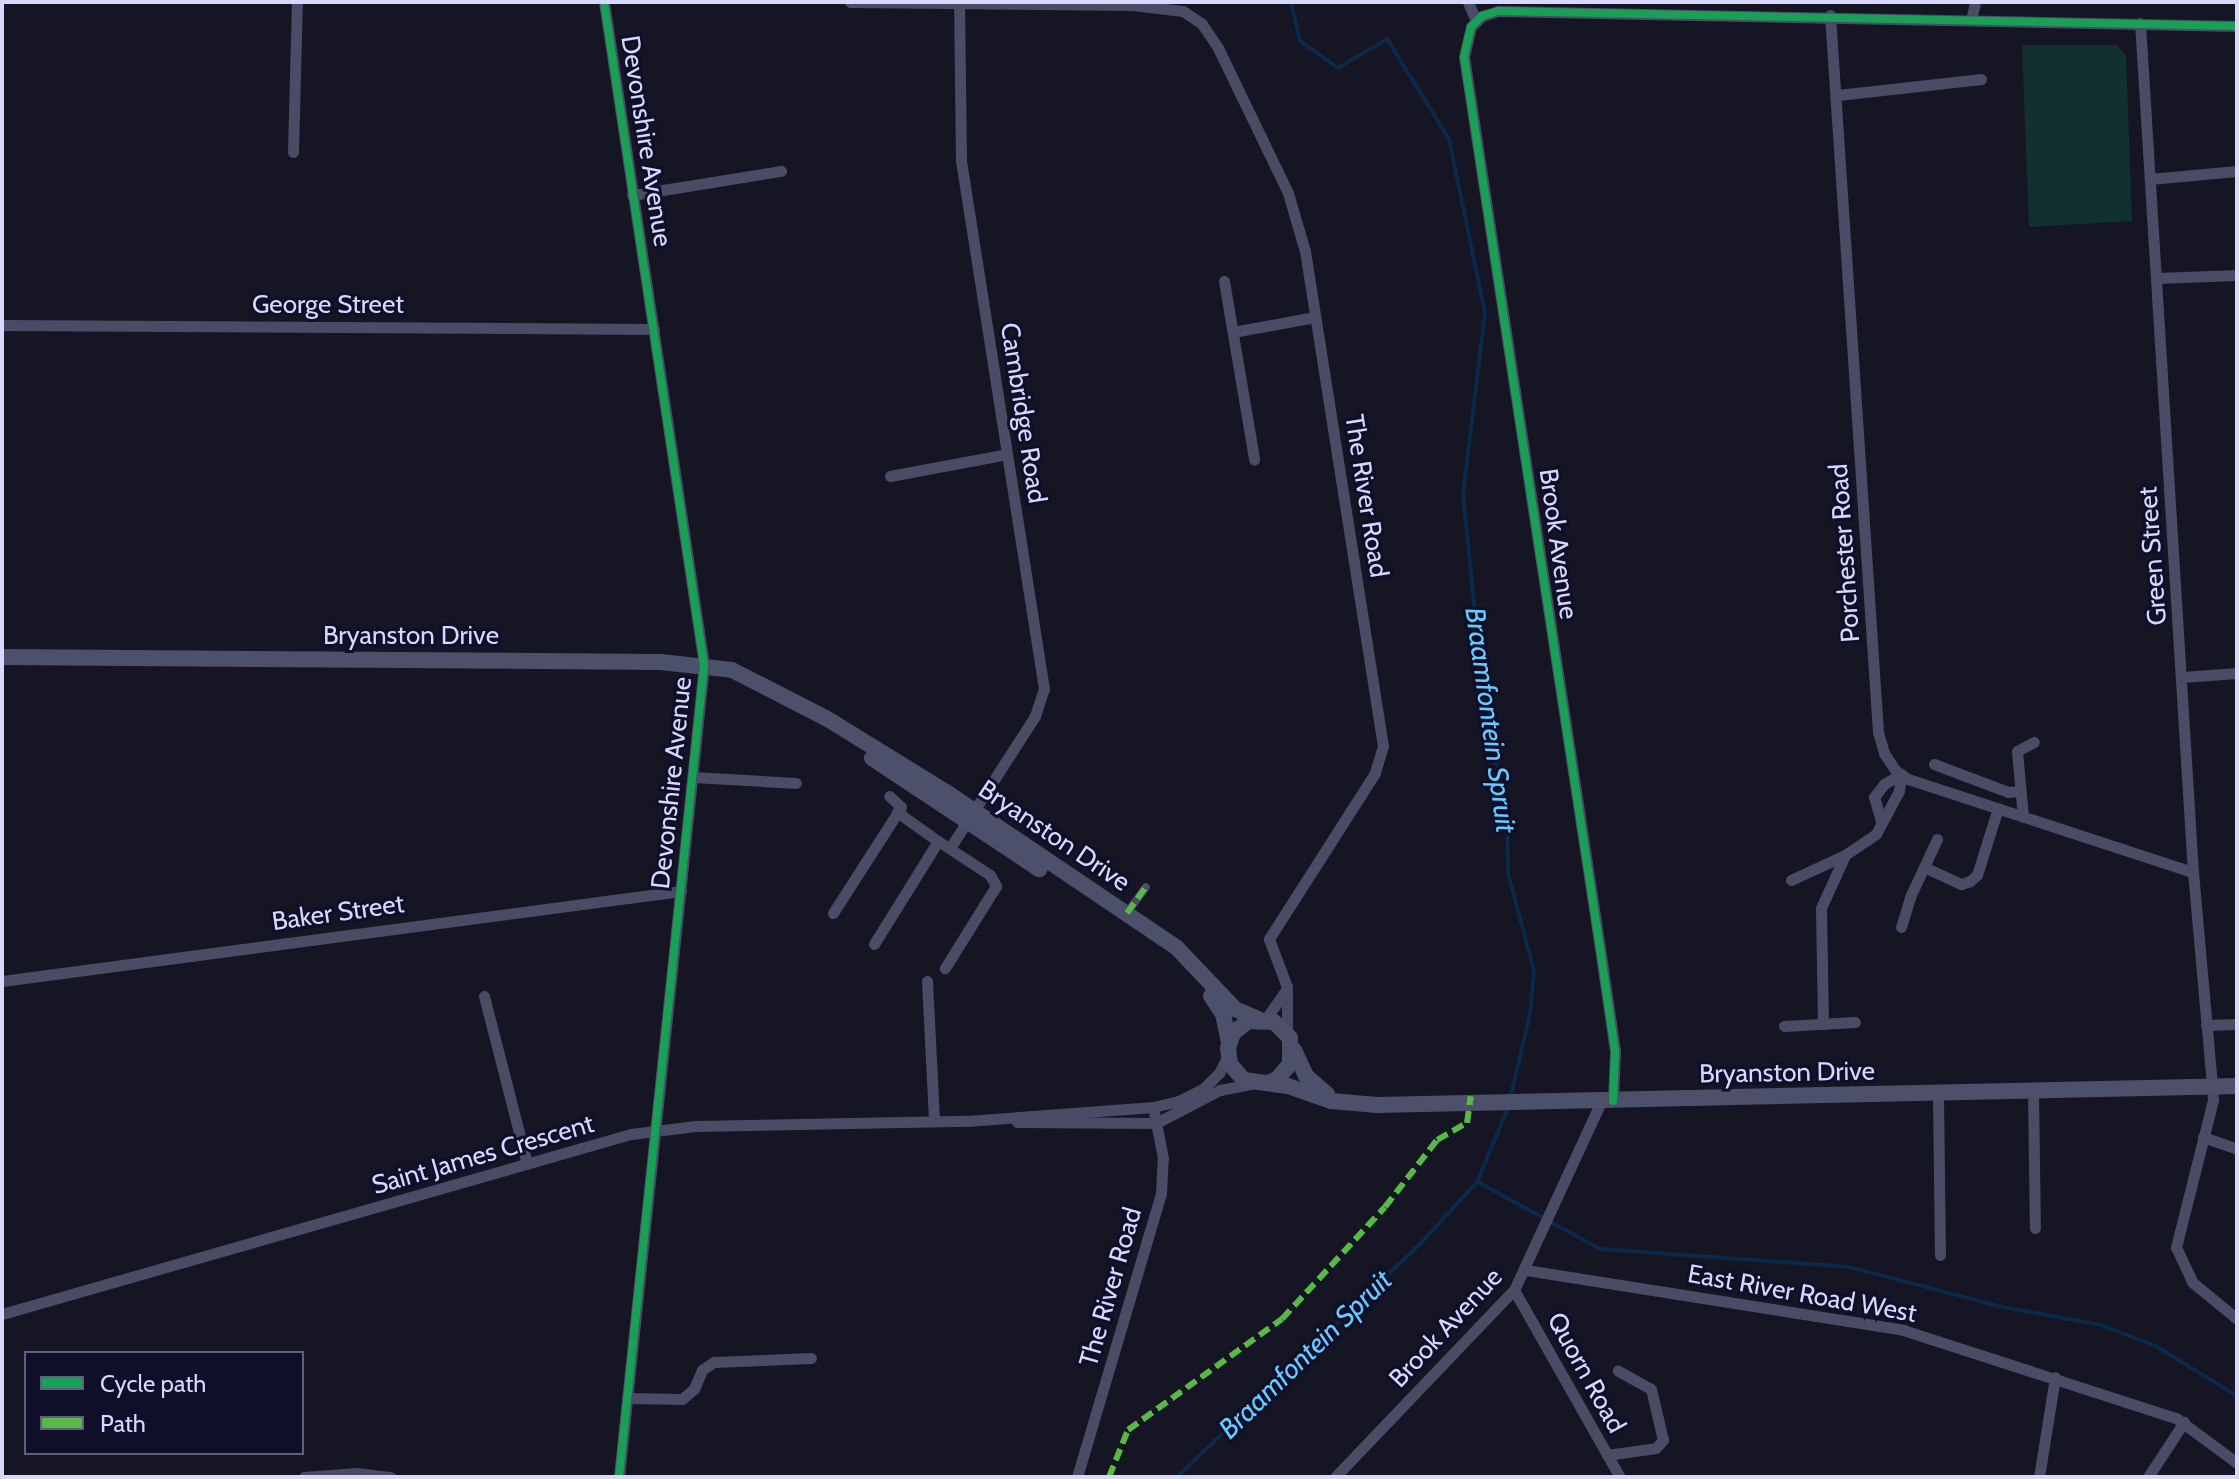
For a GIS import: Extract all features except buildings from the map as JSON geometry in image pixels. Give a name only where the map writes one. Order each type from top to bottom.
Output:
[{"type":"main road","name":"Bryanston Drive","points":[[2,657],[704,665],[747,676],[809,712],[826,718],[1176,958],[1220,1007],[1228,1048]]},
{"type":"main road","name":"Bryanston Drive","points":[[971,816],[1127,913],[1187,957],[1235,1009],[1262,1020]]},
{"type":"main road","points":[[1289,1039],[1292,1054],[1285,1072],[1261,1083],[1236,1073],[1228,1048],[1240,1026],[1262,1020],[1289,1039],[1306,1076],[1338,1101]]},
{"type":"main road","name":"Bryanston Drive","points":[[1261,1083],[1338,1101],[1458,1106],[2237,1086]]},
{"type":"street","points":[[293,152],[297,2]]},
{"type":"street","name":"Devonshire Avenue","points":[[604,2],[704,665],[619,1477]]},
{"type":"street","points":[[850,2],[958,2]]},
{"type":"street","name":"The River Road","points":[[958,2],[1133,5],[1183,11],[1202,24],[1218,48],[1288,193],[1301,232],[1383,746],[1375,773],[1269,939],[1287,987],[1289,1039]]},
{"type":"street","name":"Cambridge Road","points":[[950,848],[1035,716],[1044,689],[961,161],[958,2]]},
{"type":"street","points":[[1468,2],[1476,21],[1498,11],[1830,15],[2237,26]]},
{"type":"street","points":[[1971,20],[1975,2]]},
{"type":"street","name":"Porchester Road","points":[[1830,15],[1838,95],[1878,732],[1889,764],[1901,774]]},
{"type":"street","name":"Brook Avenue","points":[[1335,1477],[1514,1290],[1607,1102],[1615,1051],[1464,57],[1467,36],[1476,21]]},
{"type":"street","name":"Green Street","points":[[2140,23],[2193,872],[2212,1086],[2176,1247],[2192,1282],[2237,1319]]},
{"type":"street","points":[[1838,95],[1981,79]]},
{"type":"street","points":[[632,195],[781,171]]},
{"type":"street","points":[[2150,179],[2237,171]]},
{"type":"street","points":[[2157,278],[2237,275]]},
{"type":"street","points":[[1224,281],[1254,459]]},
{"type":"street","points":[[1233,332],[1315,317]]},
{"type":"street","name":"George Street","points":[[2,325],[654,329]]},
{"type":"street","points":[[890,476],[1007,454]]},
{"type":"street","points":[[2182,677],[2237,673]]},
{"type":"street","points":[[2023,817],[2017,751],[2034,742]]},
{"type":"street","points":[[1934,764],[2008,792],[2020,791]]},
{"type":"street","points":[[1791,880],[1845,855],[1876,834],[1899,791],[1901,774]]},
{"type":"street","points":[[1881,821],[1874,797],[1884,784],[1901,774],[2193,872]]},
{"type":"street","points":[[693,777],[796,783]]},
{"type":"street","points":[[833,913],[901,805],[889,796]]},
{"type":"street","points":[[1924,867],[1961,884],[1970,881],[1977,875],[1998,808]]},
{"type":"street","points":[[897,812],[990,875],[996,886],[945,968]]},
{"type":"street","points":[[1901,927],[1937,839]]},
{"type":"street","points":[[874,944],[938,841]]},
{"type":"street","points":[[1823,1024],[1820,913],[1845,855]]},
{"type":"street","points":[[1127,913],[1146,887]]},
{"type":"street","name":"Baker Street","points":[[2,981],[681,891]]},
{"type":"street","points":[[927,981],[934,1121]]},
{"type":"street","points":[[1262,1020],[1287,987]]},
{"type":"street","points":[[484,996],[527,1164]]},
{"type":"street","points":[[1784,1026],[1855,1022]]},
{"type":"street","points":[[2206,1025],[2237,1024]]},
{"type":"street","name":"Saint James Crescent","points":[[2,1314],[656,1129],[934,1121],[1153,1107],[1179,1101],[1203,1089],[1219,1073],[1228,1048]]},
{"type":"street","name":"Saint James Crescent","points":[[988,1118],[1016,1122],[1156,1123],[1226,1088],[1261,1083]]},
{"type":"street","points":[[2033,1091],[2035,1228]]},
{"type":"street","points":[[1938,1094],[1940,1255]]},
{"type":"street","name":"The River Road","points":[[1077,1477],[1161,1193],[1163,1158],[1153,1107]]},
{"type":"street","points":[[2203,1137],[2237,1149]]},
{"type":"street","name":"East River Road West","points":[[1526,1270],[1885,1326],[2055,1377],[2184,1422],[2237,1463]]},
{"type":"street","name":"Quorn Road","points":[[1514,1290],[1620,1477]]},
{"type":"street","points":[[627,1398],[682,1399],[694,1389],[702,1370],[714,1362],[811,1358]]},
{"type":"street","points":[[1607,1455],[1656,1448],[1663,1440],[1651,1389],[1618,1371]]},
{"type":"street","points":[[2039,1477],[2055,1377]]},
{"type":"street","points":[[2148,1477],[2184,1422]]},
{"type":"street","points":[[304,1477],[391,1477]]},
{"type":"green space","points":[[2022,45],[2117,45],[2126,55],[2132,221],[2029,227]]},
{"type":"waterway","name":"Braamfontein Spruit","points":[[1291,2],[1300,41],[1338,68],[1387,39],[1449,139],[1485,313],[1463,494],[1486,722],[1507,812],[1508,873],[1534,971],[1530,1014],[1510,1099]]},
{"type":"waterway","name":"Braamfontein Spruit","points":[[1177,1477],[1421,1243],[1477,1182],[1508,1108]]},
{"type":"waterway","points":[[1478,1182],[1600,1249],[1849,1267],[2003,1307],[2101,1325],[2156,1346],[2237,1396]]},
{"type":"marked path","points":[[1127,913],[1146,887]]},
{"type":"marked path","points":[[1109,1477],[1128,1430],[1282,1319],[1385,1207],[1437,1140],[1467,1123],[1471,1096]]},
{"type":"cycle path","points":[[604,2],[704,665],[619,1477]]},
{"type":"cycle path","points":[[1613,1101],[1615,1051],[1464,57],[1471,27],[1482,16],[1498,11],[2237,26]]}]
